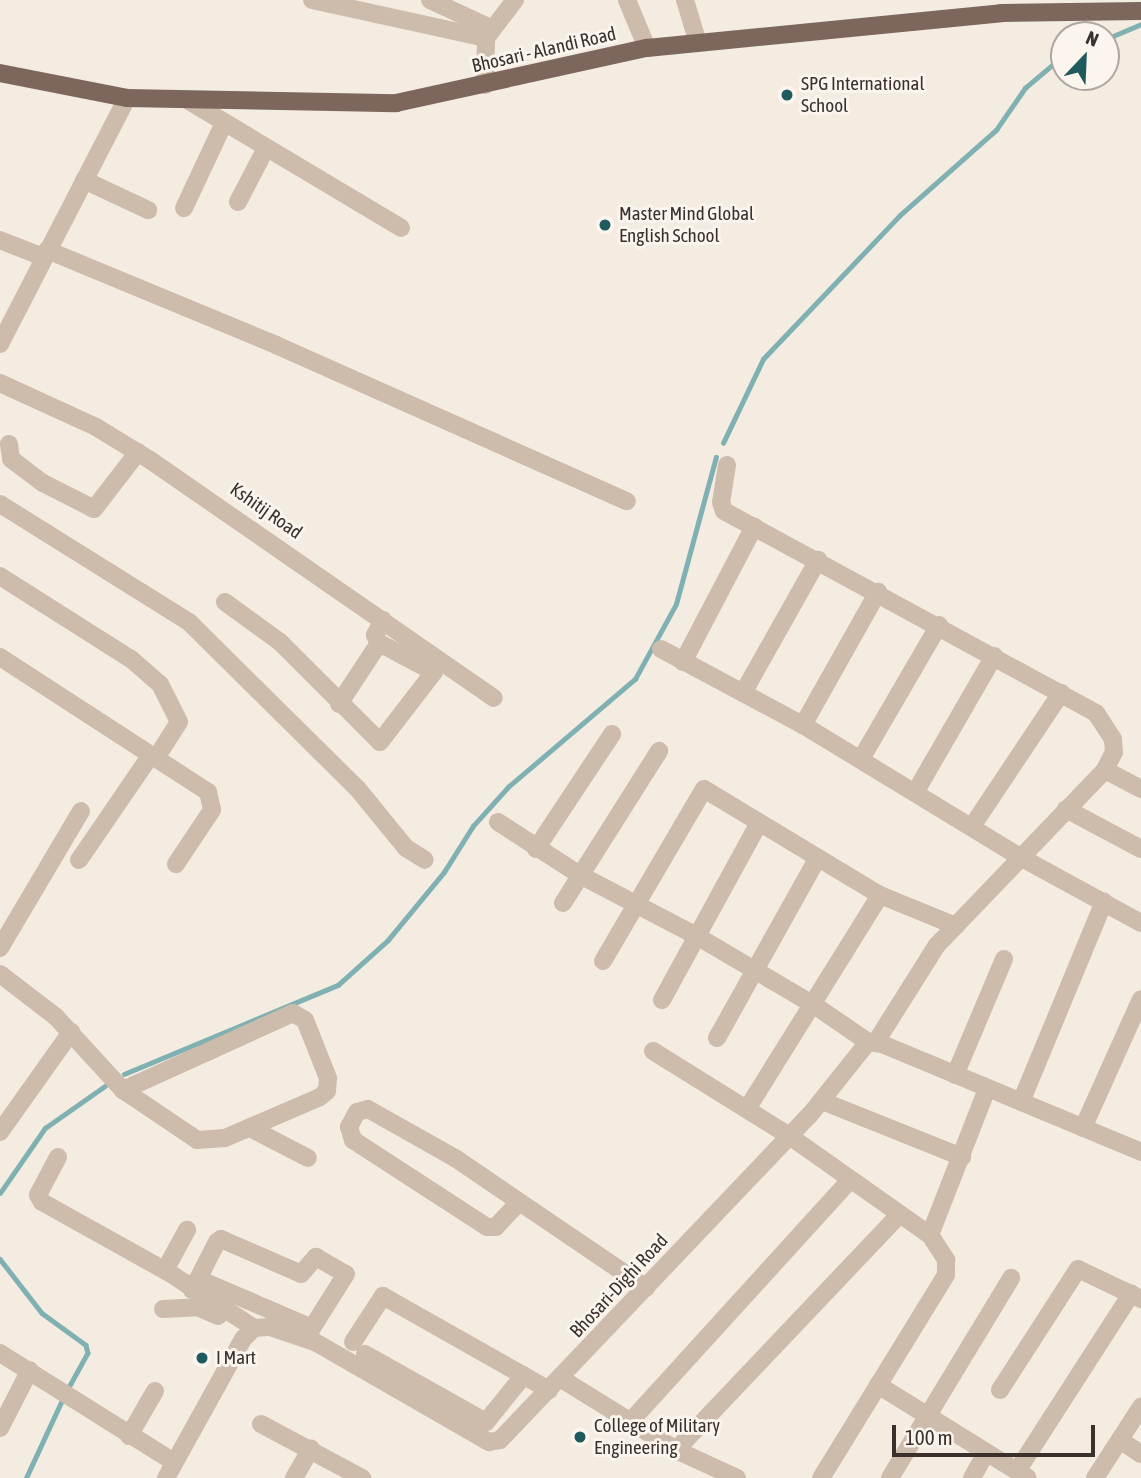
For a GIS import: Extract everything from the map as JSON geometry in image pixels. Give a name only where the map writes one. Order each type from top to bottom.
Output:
[{"type":"main road","name":"Bhosari - Alandi Road","points":[[0,73],[127,98],[396,103],[485,85],[559,64],[647,48],[1000,13],[1141,11]]},
{"type":"street","points":[[312,0],[489,33]]},
{"type":"street","points":[[430,0],[489,33]]},
{"type":"street","points":[[485,85],[489,33],[515,0]]},
{"type":"street","points":[[627,0],[647,48]]},
{"type":"street","points":[[685,0],[698,43]]},
{"type":"street","points":[[0,344],[5,323],[45,254],[127,98]]},
{"type":"street","points":[[189,101],[401,228]]},
{"type":"street","points":[[184,208],[224,123]]},
{"type":"street","points":[[238,202],[266,148]]},
{"type":"street","points":[[83,180],[148,210]]},
{"type":"street","points":[[2,234],[45,254],[276,345],[627,502]]},
{"type":"street","name":"Kshitij Road","points":[[0,383],[96,427],[138,453],[494,698]]},
{"type":"street","points":[[9,444],[11,459],[43,483],[94,509],[138,453]]},
{"type":"street","points":[[727,465],[722,507],[1096,713],[1107,725],[1114,752],[1105,770],[1141,789]]},
{"type":"street","points":[[0,504],[190,622],[357,788],[406,848],[425,860]]},
{"type":"street","points":[[682,662],[754,527]]},
{"type":"street","points":[[743,693],[818,560]]},
{"type":"street","points":[[0,576],[152,675],[179,722],[79,860]]},
{"type":"street","points":[[803,725],[878,592]]},
{"type":"street","points":[[225,602],[280,642],[338,704],[380,742],[432,677],[430,668],[379,643],[375,635],[383,620]]},
{"type":"street","points":[[861,759],[939,625]]},
{"type":"street","points":[[338,704],[379,643]]},
{"type":"street","points":[[660,649],[803,725],[973,825],[1020,857],[1141,923]]},
{"type":"street","points":[[916,791],[994,656]]},
{"type":"street","points":[[0,657],[208,792],[213,803],[176,864]]},
{"type":"street","points":[[973,825],[1061,693]]},
{"type":"street","points":[[536,849],[612,734]]},
{"type":"street","points":[[563,903],[659,751]]},
{"type":"street","name":"Bhosari-Dighi Road","points":[[254,1328],[270,1326],[315,1342],[489,1442],[500,1440],[821,1101],[872,1042],[937,945],[1105,770]]},
{"type":"street","points":[[603,961],[637,908],[700,792],[710,791],[758,825],[880,895],[956,926]]},
{"type":"street","points":[[1066,808],[1141,849]]},
{"type":"street","points":[[0,948],[81,811]]},
{"type":"street","points":[[498,822],[580,875],[637,908],[695,935],[872,1042],[1141,1152]]},
{"type":"street","points":[[662,1000],[695,935],[758,825]]},
{"type":"street","points":[[718,1038],[753,970],[817,859]]},
{"type":"street","points":[[747,1109],[880,895]]},
{"type":"street","points":[[1021,1102],[1104,902]]},
{"type":"street","points":[[955,1075],[1004,959]]},
{"type":"street","points":[[0,974],[71,1032],[124,1090],[197,1140],[225,1139],[250,1128],[327,1091],[328,1078],[299,1015],[293,1013],[124,1090]]},
{"type":"street","points":[[1083,1128],[1141,999]]},
{"type":"street","points":[[0,1132],[71,1032]]},
{"type":"street","points":[[653,1051],[788,1135],[898,1216],[930,1236],[946,1260],[946,1275],[821,1478]]},
{"type":"street","points":[[930,1236],[987,1089]]},
{"type":"street","points":[[821,1101],[962,1157]]},
{"type":"street","points":[[519,1202],[496,1227],[487,1227],[353,1140],[349,1127],[357,1112],[368,1109],[455,1158],[646,1288]]},
{"type":"street","points":[[250,1128],[308,1158]]},
{"type":"street","points":[[58,1157],[38,1195],[42,1202],[195,1285],[312,1328],[346,1274],[316,1257],[301,1274],[221,1239],[195,1285]]},
{"type":"street","points":[[629,1423],[850,1180]]},
{"type":"street","points":[[676,1450],[898,1216]]},
{"type":"street","points":[[164,1270],[187,1230]]},
{"type":"street","points":[[878,1385],[1023,1475],[1136,1296],[1079,1269],[1000,1390]]},
{"type":"street","points":[[890,1478],[1012,1278]]},
{"type":"street","points":[[0,1353],[129,1436],[170,1470],[232,1358],[254,1328],[195,1285]]},
{"type":"street","points":[[524,1375],[486,1422],[359,1348],[383,1296],[524,1375],[555,1384],[676,1450],[737,1478]]},
{"type":"street","points":[[163,1309],[197,1307],[235,1323],[225,1351],[232,1358]]},
{"type":"street","points":[[0,1428],[30,1370]]},
{"type":"street","points":[[129,1436],[155,1391]]},
{"type":"street","points":[[1095,1478],[1141,1407]]},
{"type":"street","points":[[261,1424],[362,1478]]},
{"type":"street","points":[[1120,1440],[1141,1454]]},
{"type":"street","points":[[294,1478],[311,1449]]},
{"type":"street","points":[[972,1478],[986,1453]]},
{"type":"waterway","points":[[1120,33],[1141,24]]},
{"type":"waterway","points":[[723,443],[763,359],[899,216],[996,130],[1025,88],[1050,67]]},
{"type":"waterway","points":[[124,1074],[338,985],[388,940],[444,872],[473,826],[508,787],[635,679],[676,604],[716,457]]},
{"type":"waterway","points":[[0,1193],[45,1128],[105,1086]]},
{"type":"waterway","points":[[0,1259],[42,1313],[86,1345],[88,1353],[67,1391]]},
{"type":"waterway","points":[[26,1478],[63,1398]]},
{"type":"place","name":"SPG International School","points":[[787,95]]},
{"type":"place","name":"Master Mind Global English School","points":[[605,225]]},
{"type":"place","name":"I Mart","points":[[202,1358]]},
{"type":"place","name":"College of Military Engineering","points":[[580,1437]]}]
